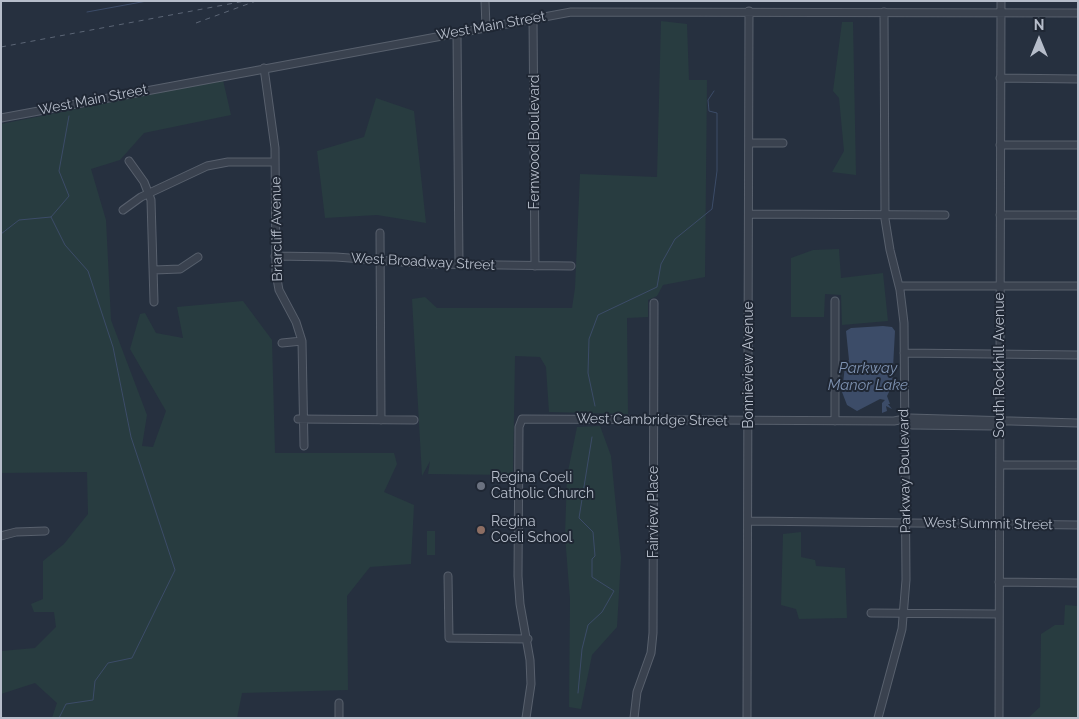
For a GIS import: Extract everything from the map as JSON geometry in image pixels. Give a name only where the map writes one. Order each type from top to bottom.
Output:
[{"type":"street","points":[[485,1],[486,27]]},
{"type":"street","name":"South Rockhill Avenue","points":[[999,718],[1001,1]]},
{"type":"street","name":"West Main Street","points":[[1,118],[533,18],[593,11],[1078,13]]},
{"type":"street","name":"Bonnieview Avenue","points":[[747,718],[749,11]]},
{"type":"street","name":"Parkway Boulevard","points":[[878,718],[905,612],[906,523],[903,308],[884,214],[884,12]]},
{"type":"street","name":"Fernwood Boulevard","points":[[533,18],[535,266]]},
{"type":"street","points":[[457,33],[459,265]]},
{"type":"street","name":"Briarcliff Avenue","points":[[264,68],[273,120],[276,162],[275,256],[278,287],[296,322],[302,342],[300,419],[304,446]]},
{"type":"street","points":[[1000,78],[1078,78]]},
{"type":"street","points":[[749,143],[783,143]]},
{"type":"street","points":[[1000,145],[1078,145]]},
{"type":"street","points":[[128,161],[149,193],[153,209],[154,302]]},
{"type":"street","points":[[123,210],[149,193],[212,165],[238,162],[276,162]]},
{"type":"street","points":[[749,214],[945,215]]},
{"type":"street","points":[[1000,215],[1078,215]]},
{"type":"street","points":[[380,232],[380,420]]},
{"type":"street","name":"West Broadway Street","points":[[275,256],[336,257],[459,265],[571,266]]},
{"type":"street","points":[[154,270],[180,269],[198,257]]},
{"type":"street","points":[[899,286],[1078,286]]},
{"type":"street","points":[[835,301],[835,421]]},
{"type":"street","name":"Fairview Place","points":[[634,718],[637,692],[651,653],[653,633],[654,303]]},
{"type":"street","points":[[282,342],[302,342]]},
{"type":"street","points":[[904,354],[1078,355]]},
{"type":"street","name":"West Cambridge Street","points":[[528,639],[520,604],[518,576],[519,427],[521,420],[904,421],[910,418],[992,419],[1000,423],[1078,423]]},
{"type":"street","points":[[300,419],[414,420]]},
{"type":"street","points":[[1000,465],[1078,465]]},
{"type":"street","name":"West Summit Street","points":[[749,521],[1078,525]]},
{"type":"street","points":[[1,536],[16,532],[45,531]]},
{"type":"street","points":[[448,576],[449,638],[528,639],[531,684],[526,718]]},
{"type":"street","points":[[999,582],[1078,583]]},
{"type":"street","points":[[871,613],[999,614]]},
{"type":"street","points":[[339,704],[339,718]]},
{"type":"green space","points":[[661,21],[687,24],[689,80],[707,80],[705,277],[663,285],[657,296],[648,300],[648,317],[627,318],[628,414],[549,412],[546,367],[540,357],[515,356],[513,475],[428,474],[430,461],[422,476],[412,299],[425,297],[437,308],[572,308],[575,288],[580,174],[657,177]]},
{"type":"green space","points":[[842,22],[853,22],[856,175],[832,172],[844,151],[839,98],[833,91]]},
{"type":"green space","points":[[223,80],[231,115],[144,133],[120,160],[91,169],[106,220],[111,320],[147,415],[142,446],[153,447],[166,411],[130,349],[140,314],[145,313],[156,333],[183,338],[177,307],[243,301],[272,340],[275,453],[394,453],[397,464],[384,492],[414,505],[411,564],[370,567],[347,596],[348,690],[242,693],[237,718],[52,718],[57,703],[35,683],[1,694],[1,651],[35,648],[56,627],[54,612],[34,612],[31,604],[43,599],[43,561],[64,544],[88,514],[87,472],[1,473],[1,124]]},
{"type":"green space","points":[[376,98],[414,111],[426,223],[377,215],[325,218],[317,151],[364,137]]},
{"type":"green space","points":[[839,249],[841,278],[883,273],[888,321],[842,325],[841,295],[825,294],[824,317],[791,317],[791,258],[813,250]]},
{"type":"green space","points":[[600,426],[611,456],[621,558],[617,627],[592,655],[581,709],[569,707],[570,599],[565,536],[567,476],[577,427]]},
{"type":"green space","points":[[427,531],[435,531],[435,555],[427,555]]},
{"type":"green space","points":[[801,532],[801,557],[815,560],[816,566],[845,568],[847,618],[799,619],[796,609],[781,605],[783,534]]},
{"type":"green space","points":[[1065,605],[1078,606],[1078,718],[1028,718],[1040,707],[1041,634],[1055,625],[1064,625]]},
{"type":"water","name":"Parkway Manor Lake","points":[[892,327],[895,331],[892,386],[887,396],[890,404],[888,404],[892,409],[886,406],[887,411],[882,413],[882,403],[885,400],[880,399],[857,411],[847,405],[842,392],[845,366],[849,360],[846,331],[851,328]]},
{"type":"waterway","points":[[87,12],[147,1]]},
{"type":"waterway","points":[[595,406],[588,373],[589,339],[598,315],[657,287],[661,264],[675,239],[712,209],[717,171],[717,113],[709,111],[708,100],[714,91]]},
{"type":"waterway","points":[[1,234],[19,220],[51,217],[69,196],[59,171],[69,116]]},
{"type":"waterway","points":[[51,217],[65,245],[88,271],[113,347],[131,437],[175,570],[132,658],[108,663],[95,681],[93,700],[66,704],[59,718]]},
{"type":"waterway","points":[[578,693],[582,649],[588,625],[602,612],[614,591],[592,577],[592,559],[595,556],[593,532],[579,518],[592,437]]},
{"type":"railway","points":[[1,47],[245,1]]},
{"type":"railway","points":[[196,23],[256,1]]},
{"type":"place","name":"Regina Coeli Catholic Church","points":[[481,486]]},
{"type":"place","name":"Regina Coeli School","points":[[481,530]]}]
